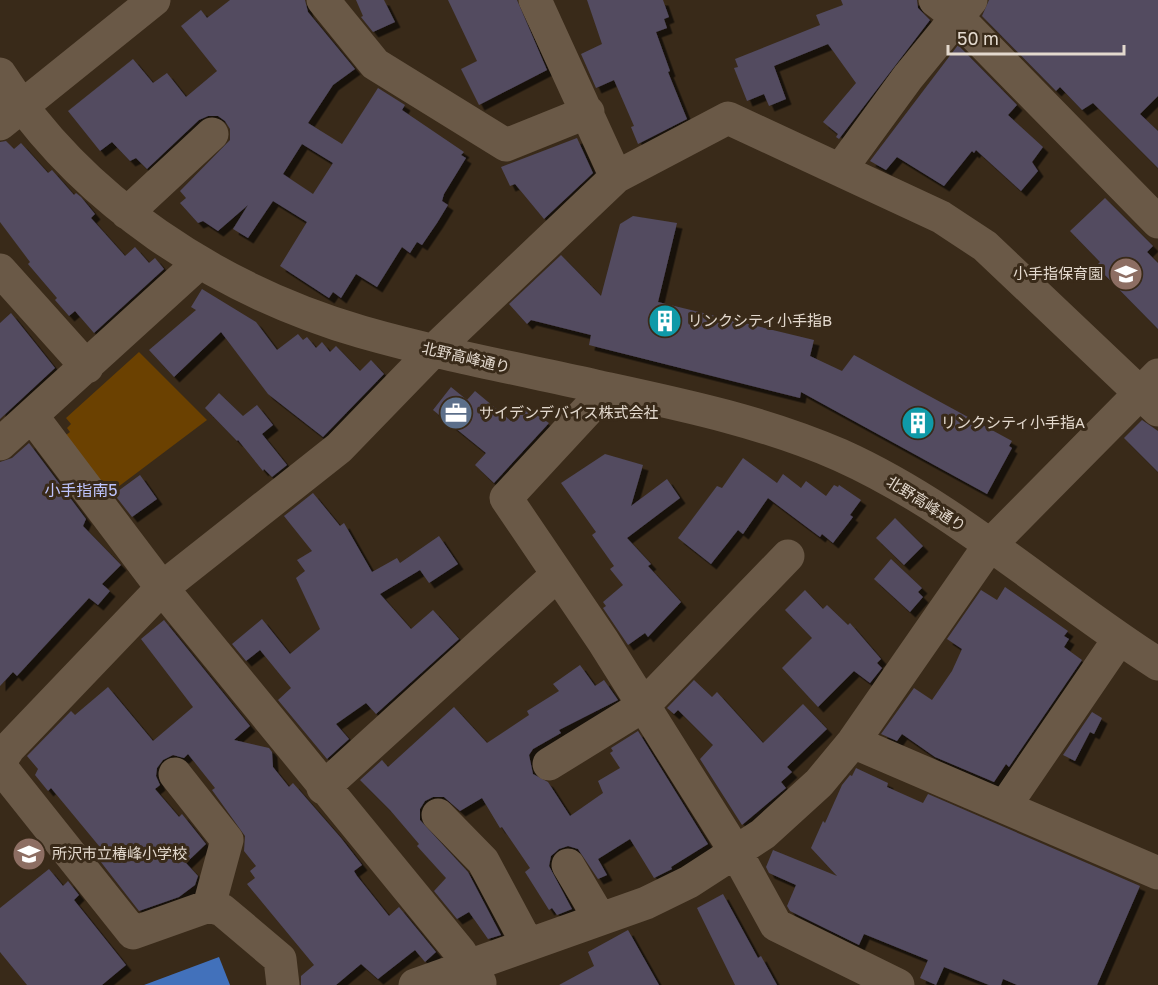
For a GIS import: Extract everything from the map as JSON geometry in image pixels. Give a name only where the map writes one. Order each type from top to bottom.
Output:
[{"type":"street","points":[[12,115],[154,0]]},
{"type":"street","points":[[323,0],[375,64],[506,145],[588,112]]},
{"type":"street","points":[[536,0],[616,177]]},
{"type":"street","points":[[840,170],[908,77],[954,6],[1158,222]]},
{"type":"street","name":"北野高峰通り","points":[[0,74],[12,115],[127,213],[199,263],[238,283],[358,331],[433,351],[703,409],[771,429],[841,456],[943,513],[1119,639],[1158,664]]},
{"type":"street","points":[[283,985],[280,959],[222,910],[209,906],[133,933],[2,751],[162,588],[339,448],[433,351],[616,177],[728,118],[941,217],[986,246],[1152,393],[989,546],[853,742],[801,801],[737,854],[678,888],[528,945],[475,976],[415,985]]},
{"type":"street","points":[[127,213],[212,134]]},
{"type":"street","points":[[0,444],[199,263]]},
{"type":"street","points":[[0,270],[87,367]]},
{"type":"street","points":[[607,389],[506,498],[603,641],[737,854],[776,925],[898,985]]},
{"type":"street","points":[[32,416],[162,588],[475,976]]},
{"type":"street","points":[[549,764],[643,706],[788,556]]},
{"type":"street","points":[[323,788],[557,575]]},
{"type":"street","points":[[1005,806],[1119,639]]},
{"type":"street","points":[[853,742],[1158,873]]},
{"type":"street","points":[[175,774],[227,840],[209,906]]},
{"type":"street","points":[[438,815],[483,861],[528,945]]},
{"type":"street","points":[[568,865],[600,919]]},
{"type":"shaded area","points":[[139,352],[207,420],[106,496],[62,438],[70,432],[67,428],[71,424],[66,418]]},
{"type":"water","points":[[219,957],[230,985],[144,985]]},
{"type":"building","points":[[230,0],[305,0],[308,12],[355,69],[333,85],[308,123],[342,144],[378,88],[405,105],[402,110],[464,152],[461,155],[466,158],[444,194],[442,201],[448,205],[437,223],[422,245],[417,242],[410,253],[402,247],[377,287],[356,274],[341,298],[333,292],[329,298],[280,266],[307,222],[273,201],[248,238],[233,229],[248,205],[218,231],[203,221],[198,223],[180,203],[186,198],[180,191],[230,140],[230,129],[218,116],[208,116],[199,120],[147,169],[136,158],[130,161],[112,142],[100,151],[68,111],[133,59],[153,83],[167,73],[186,97],[217,71],[181,26],[201,10],[207,18]],"holes":[[[302,144],[333,163],[313,194],[283,174]]]},
{"type":"building","points":[[356,0],[384,0],[395,22],[373,32],[361,17],[363,16]]},
{"type":"building","points":[[448,0],[517,0],[547,70],[479,105],[461,69],[477,61]]},
{"type":"building","points":[[587,0],[663,0],[669,17],[664,19],[667,28],[656,32],[670,71],[668,72],[687,119],[638,144],[631,127],[634,126],[614,80],[596,88],[581,54],[602,44]]},
{"type":"building","points":[[841,0],[917,0],[918,8],[930,20],[839,139],[836,137],[838,134],[823,122],[856,83],[828,44],[774,66],[786,99],[769,106],[764,94],[747,101],[734,68],[738,67],[735,59],[820,25],[816,15],[843,5]]},
{"type":"building","points":[[989,0],[1158,0],[1158,96],[1140,114],[1158,131],[1158,168],[1093,103],[1082,110],[1060,87],[1056,91],[982,16]]},
{"type":"building","points":[[958,45],[1017,105],[1008,115],[1043,147],[1032,162],[1038,171],[1021,191],[976,150],[974,153],[972,151],[944,186],[897,157],[886,170],[870,161]]},
{"type":"building","points":[[577,138],[593,173],[544,219],[515,184],[510,186],[501,167]]},
{"type":"building","points":[[6,141],[14,149],[21,143],[48,173],[52,170],[74,195],[76,193],[81,197],[95,214],[91,218],[125,256],[135,247],[149,263],[155,258],[164,269],[94,333],[75,311],[69,316],[55,300],[57,298],[28,264],[30,262],[0,222],[0,142]]},
{"type":"building","points":[[1105,198],[1153,246],[1147,252],[1158,263],[1158,329],[1096,266],[1100,262],[1070,231]]},
{"type":"building","points":[[633,216],[677,223],[658,302],[814,340],[810,356],[842,371],[854,355],[1012,441],[1009,446],[1012,448],[987,494],[801,392],[800,398],[589,345],[591,335],[531,320],[527,324],[509,304],[561,255],[601,296],[620,224]]},
{"type":"building","points":[[202,289],[256,322],[277,350],[298,334],[303,340],[307,337],[316,348],[322,342],[330,352],[336,346],[360,371],[371,360],[384,374],[323,437],[268,394],[221,332],[174,377],[149,350],[196,310],[191,307]]},
{"type":"building","points":[[11,313],[55,368],[0,419],[0,323]]},
{"type":"building","points":[[451,387],[467,400],[475,391],[511,421],[521,405],[549,423],[494,483],[475,465],[486,453],[433,410]]},
{"type":"building","points":[[219,393],[243,416],[257,405],[273,425],[262,434],[287,465],[272,477],[264,469],[263,471],[238,440],[205,408]]},
{"type":"building","points":[[1142,420],[1158,431],[1158,472],[1124,438]]},
{"type":"building","points":[[29,443],[86,519],[83,526],[121,565],[102,584],[110,591],[98,605],[89,598],[17,676],[13,672],[0,686],[0,462],[12,458]]},
{"type":"building","points":[[605,454],[643,465],[631,506],[667,479],[680,498],[627,538],[651,564],[648,566],[681,602],[648,637],[645,633],[628,645],[603,608],[606,606],[603,602],[623,585],[610,569],[614,566],[592,535],[596,532],[561,483]]},
{"type":"building","points":[[743,458],[777,483],[783,474],[801,488],[806,481],[826,496],[834,485],[838,487],[839,485],[861,500],[850,515],[853,517],[833,543],[822,534],[820,537],[768,498],[743,534],[738,530],[711,564],[678,538],[717,486],[722,488]]},
{"type":"building","points":[[140,475],[157,499],[132,517],[114,494]]},
{"type":"building","points":[[313,493],[340,526],[344,523],[372,572],[397,558],[400,563],[439,536],[458,564],[429,583],[420,570],[380,594],[411,629],[433,610],[459,639],[376,714],[366,703],[336,724],[349,739],[327,759],[278,700],[291,688],[260,650],[246,661],[232,644],[262,619],[290,654],[320,629],[296,578],[305,571],[297,560],[312,551],[284,516]]},
{"type":"building","points":[[895,518],[923,546],[904,565],[876,538]]},
{"type":"building","points":[[891,559],[922,588],[918,592],[923,597],[910,612],[874,579]]},
{"type":"building","points":[[1005,587],[1068,631],[1064,636],[1069,639],[1064,647],[1082,660],[1009,767],[1006,764],[994,782],[935,757],[902,734],[897,741],[881,734],[914,688],[932,700],[952,671],[962,649],[947,639],[981,590],[997,600]]},
{"type":"building","points":[[805,590],[823,609],[827,605],[848,625],[850,623],[881,659],[877,663],[882,668],[870,683],[854,671],[818,707],[782,668],[812,638],[785,610]]},
{"type":"building","points":[[164,620],[250,726],[234,740],[269,748],[272,752],[273,767],[289,787],[293,783],[341,838],[362,865],[354,871],[357,876],[389,916],[399,907],[436,952],[425,962],[415,950],[378,979],[361,964],[336,985],[301,985],[301,976],[314,965],[247,884],[255,878],[250,871],[256,866],[244,851],[245,836],[212,790],[215,788],[188,754],[184,758],[173,755],[163,760],[157,768],[156,776],[160,785],[155,789],[179,817],[182,814],[206,844],[186,863],[198,876],[195,885],[179,897],[139,911],[97,857],[104,852],[51,788],[48,791],[35,775],[38,769],[27,756],[71,711],[75,715],[108,687],[153,741],[193,707],[141,639]]},
{"type":"building","points":[[580,665],[595,686],[604,680],[618,700],[559,730],[561,733],[533,749],[529,755],[533,774],[548,782],[570,816],[603,793],[598,781],[620,768],[610,753],[613,751],[611,748],[638,731],[708,844],[671,867],[672,869],[654,878],[630,839],[598,859],[607,875],[598,879],[578,849],[568,846],[559,849],[551,856],[549,866],[572,909],[557,915],[552,908],[549,910],[525,872],[530,868],[502,827],[500,828],[482,798],[460,811],[444,797],[433,797],[425,801],[420,809],[420,820],[468,872],[501,935],[488,939],[469,912],[457,919],[434,891],[446,878],[417,846],[419,844],[390,810],[360,780],[382,760],[388,767],[454,707],[487,743],[529,715],[527,711],[559,691],[553,684]]},
{"type":"building","points":[[694,680],[712,697],[717,692],[763,743],[803,704],[827,729],[787,767],[792,772],[781,782],[786,788],[742,825],[700,759],[713,745],[678,710],[674,714],[667,708]]},
{"type":"building","points":[[1092,712],[1102,718],[1094,734],[1090,732],[1075,761],[1063,755]]},
{"type":"building","points":[[856,768],[888,783],[887,787],[923,803],[928,794],[1140,886],[1097,985],[1017,985],[1003,979],[1001,985],[989,985],[944,967],[936,985],[920,978],[928,960],[864,934],[859,945],[790,911],[787,906],[796,885],[769,873],[766,867],[773,850],[837,876],[811,848],[842,785],[850,775],[852,776]]},
{"type":"building","points":[[49,869],[63,886],[68,881],[79,895],[74,900],[126,965],[102,985],[27,985],[0,952],[0,908]]},
{"type":"building","points":[[723,894],[758,958],[761,956],[777,985],[735,985],[697,908]]},
{"type":"building","points":[[628,930],[659,985],[559,985],[594,966],[588,952]]},
{"type":"place","name":"小手指保育園","points":[[1126,274]]},
{"type":"place","name":"リンクシティ小手指B","points":[[665,321]]},
{"type":"place","name":"サイデンデバイス株式会社","points":[[456,413]]},
{"type":"place","name":"リンクシティ小手指A","points":[[918,423]]},
{"type":"place","name":"所沢市立椿峰小学校","points":[[29,854]]},
{"type":"district","name":"小手指南5","points":[[81,490]]}]
